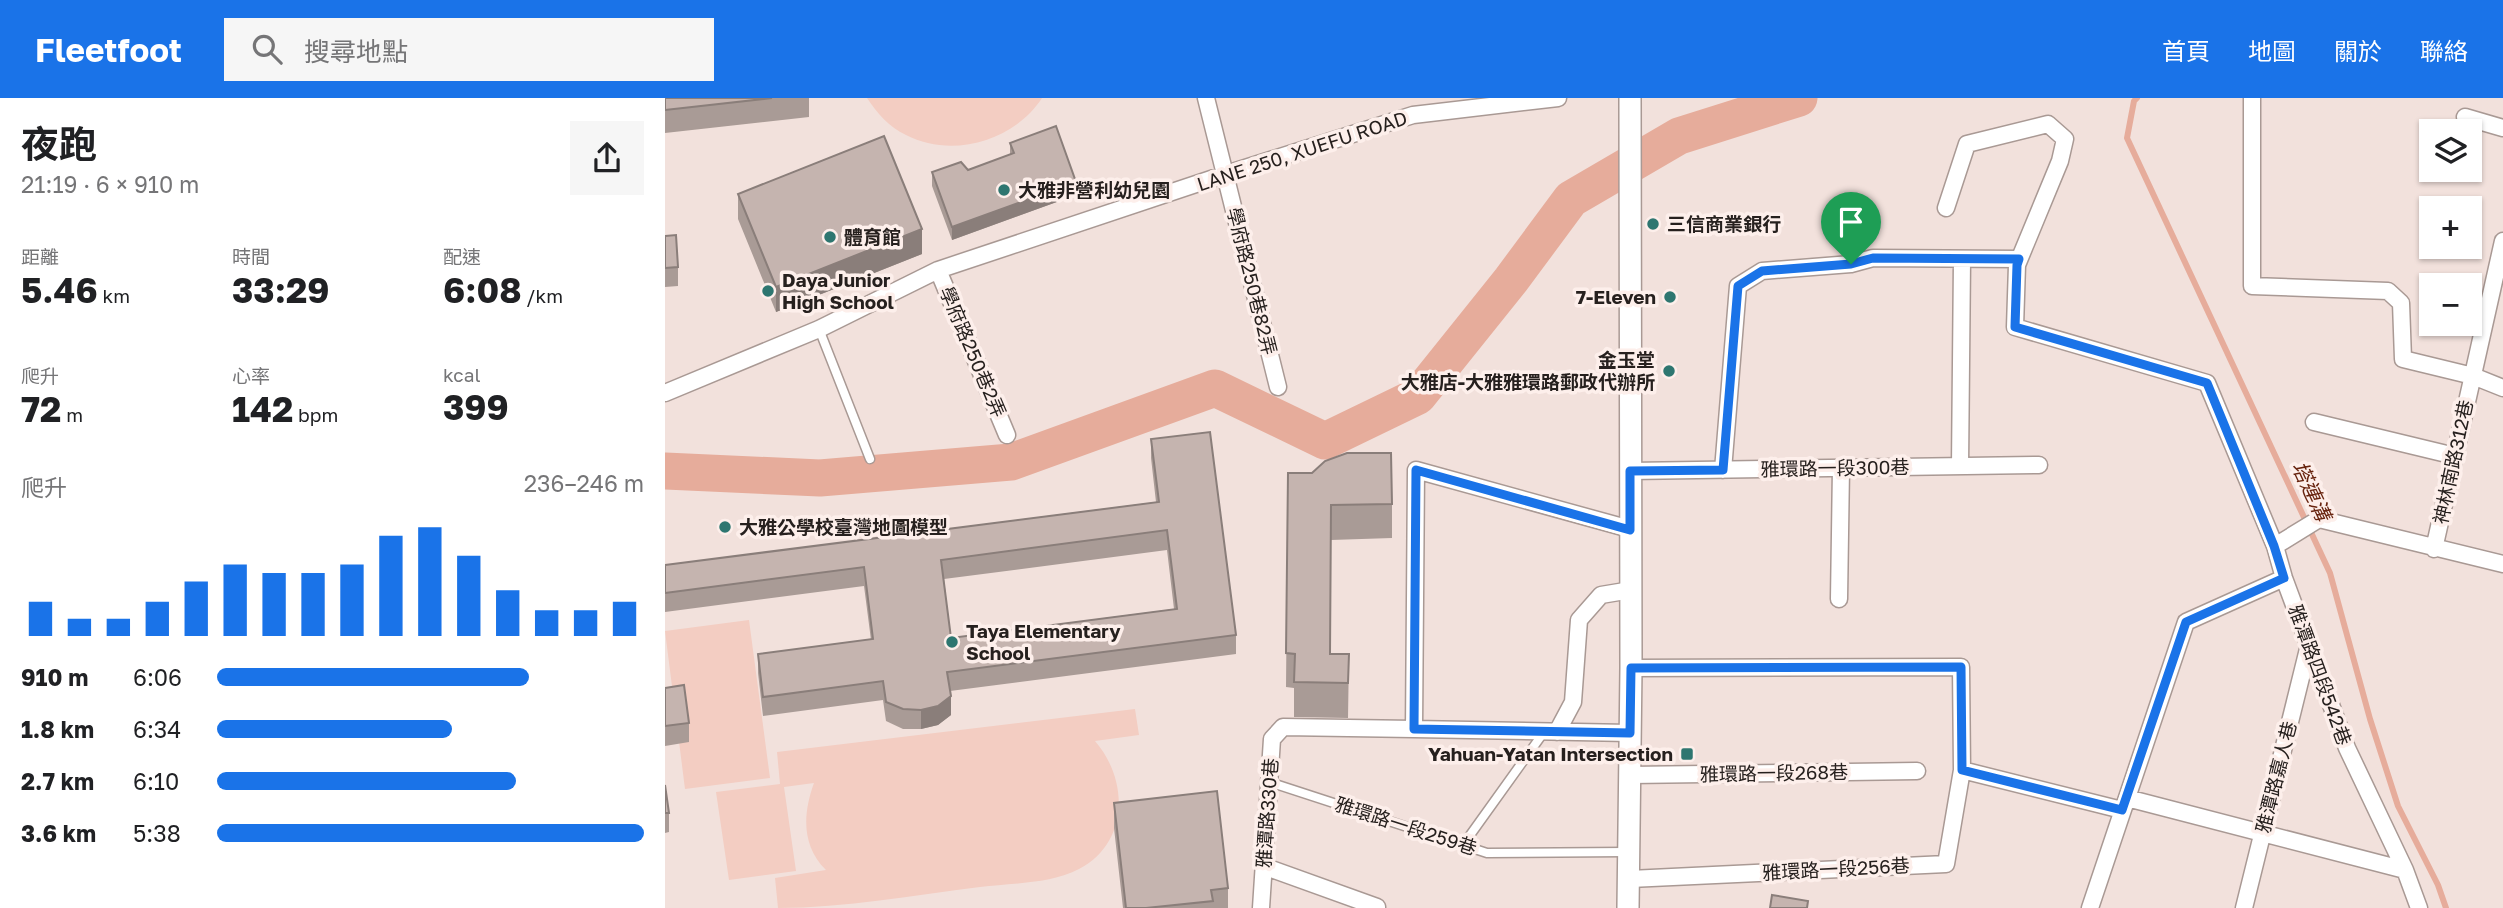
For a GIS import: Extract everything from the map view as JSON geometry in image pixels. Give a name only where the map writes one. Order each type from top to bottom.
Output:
[{"type":"street","name":"學府路250巷82弄","points":[[1206,98],[1278,387]]},
{"type":"street","points":[[1410,98],[1413,116]]},
{"type":"street","name":"LANE 250, XUEFU ROAD","points":[[665,393],[819,329],[938,270],[1226,174],[1413,116],[1558,98]]},
{"type":"street","points":[[1628,908],[1631,668],[1630,98]]},
{"type":"street","points":[[2252,98],[2252,286],[2388,291],[2402,303],[2403,359],[2473,376],[2503,388]]},
{"type":"street","points":[[2465,117],[2503,128]]},
{"type":"street","name":"雅潭路四段542巷","points":[[1946,208],[1967,144],[2048,124],[2065,139],[2060,161],[2017,265],[2015,327],[2207,383],[2274,546],[2347,748],[2405,870],[2419,908]]},
{"type":"street","name":"神林南路312巷","points":[[2434,549],[2503,241]]},
{"type":"street","points":[[1723,470],[1738,286],[1762,271],[1851,264],[1873,258],[2019,259]]},
{"type":"street","points":[[1960,466],[1962,260]]},
{"type":"street","name":"學府路250巷2弄","points":[[938,270],[1007,435]]},
{"type":"street","points":[[2314,422],[2455,456]]},
{"type":"street","name":"雅環路一段300巷","points":[[1630,471],[2039,465]]},
{"type":"street","points":[[1839,599],[1841,468]]},
{"type":"street","points":[[1414,729],[1416,470],[1630,530]]},
{"type":"street","name":"神林南路312巷","points":[[2274,546],[2319,519],[2503,564]]},
{"type":"street","points":[[2090,908],[2186,622],[2284,578]]},
{"type":"street","points":[[1550,732],[1573,702],[1579,620],[1601,595],[1631,590]]},
{"type":"street","name":"雅潭路嘉人巷","points":[[2244,908],[2309,645]]},
{"type":"street","points":[[1631,668],[1961,667],[1962,770],[2263,832],[2405,870]]},
{"type":"street","name":"雅潭路330巷","points":[[1261,908],[1272,739],[1283,727],[1630,733]]},
{"type":"street","name":"雅環路一段256巷","points":[[1630,879],[1946,864],[1962,770]]},
{"type":"street","name":"雅環路一段268巷","points":[[1630,775],[1917,771]]},
{"type":"street","points":[[1263,866],[1377,907]]},
{"type":"lane","points":[[819,329],[870,459]]},
{"type":"lane","points":[[1463,845],[1550,732]]},
{"type":"lane","name":"雅環路一段259巷","points":[[1269,782],[1487,853],[1630,852]]},
{"type":"shaded area","points":[[867,98],[1042,98],[1030,113],[999,135],[981,142],[943,145],[924,142],[900,132],[884,119]]},
{"type":"shaded area","points":[[749,620],[770,778],[685,789],[665,631]]},
{"type":"shaded area","points":[[1135,709],[1139,735],[1095,741],[1114,774],[1119,810],[1115,827],[1107,844],[1095,858],[1068,874],[1031,882],[829,906],[778,908],[775,878],[826,870],[812,850],[806,828],[814,783],[784,787],[796,871],[729,880],[716,792],[780,784],[777,752]]},
{"type":"building","points":[[665,98],[772,98],[665,110]]},
{"type":"building","name":"大雅非營利幼兒園","points":[[1056,126],[1076,182],[952,227],[932,172],[961,162],[968,170],[1014,153],[1010,143]]},
{"type":"building","name":"體育館","points":[[884,136],[922,229],[776,287],[738,194]]},
{"type":"building","points":[[676,235],[678,267],[665,268],[665,236]]},
{"type":"building","points":[[1210,432],[1236,635],[947,672],[951,696],[938,706],[921,710],[903,709],[886,702],[883,681],[763,697],[758,654],[873,639],[864,567],[665,593],[665,565],[1159,502],[1151,439]],"holes":[[[1167,530],[1177,609],[951,638],[941,560]]]},
{"type":"building","points":[[1347,453],[1391,453],[1392,504],[1331,505],[1330,654],[1349,654],[1348,683],[1294,682],[1295,654],[1286,653],[1288,473],[1312,473],[1325,461]]},
{"type":"building","points":[[684,685],[689,723],[665,726],[665,688]]},
{"type":"building","points":[[665,785],[669,813],[665,813]]},
{"type":"building","points":[[1217,791],[1228,888],[1211,890],[1213,901],[1126,908],[1114,803]]},
{"type":"building","points":[[1772,895],[1808,901],[1807,908],[1770,908]]},
{"type":"waterway","points":[[665,471],[820,478],[1011,462],[1215,388],[1325,441],[1418,396],[1511,280],[1571,199],[1679,136],[1799,98]]},
{"type":"waterway","name":"塔連溝","points":[[2137,98],[2134,101],[2127,138],[2330,573],[2370,719],[2398,806],[2438,885],[2446,908]]},
{"type":"place","name":"大雅非營利幼兒園","points":[[1004,190]]},
{"type":"place","name":"三信商業銀行","points":[[1653,224]]},
{"type":"place","name":"體育館","points":[[830,237]]},
{"type":"place","name":"Daya Junior High School","points":[[768,291]]},
{"type":"place","name":"7-Eleven","points":[[1670,297]]},
{"type":"place","name":"金玉堂 大雅店-大雅雅環路郵政代辦所","points":[[1669,371]]},
{"type":"place","name":"大雅公學校臺灣地圖模型","points":[[725,527]]},
{"type":"place","name":"Taya Elementary School","points":[[952,642]]},
{"type":"place","name":"Yahuan-Yatan Intersection","points":[[1687,754]]},
{"type":"route","points":[[1873,258],[2019,259],[2015,327],[2207,383],[2274,546],[2284,578],[2186,622],[2122,810],[1962,770],[1961,667],[1631,668],[1630,733],[1414,729],[1416,470],[1630,530],[1630,471],[1723,470],[1738,286],[1762,271],[1851,264],[1873,258]]}]
